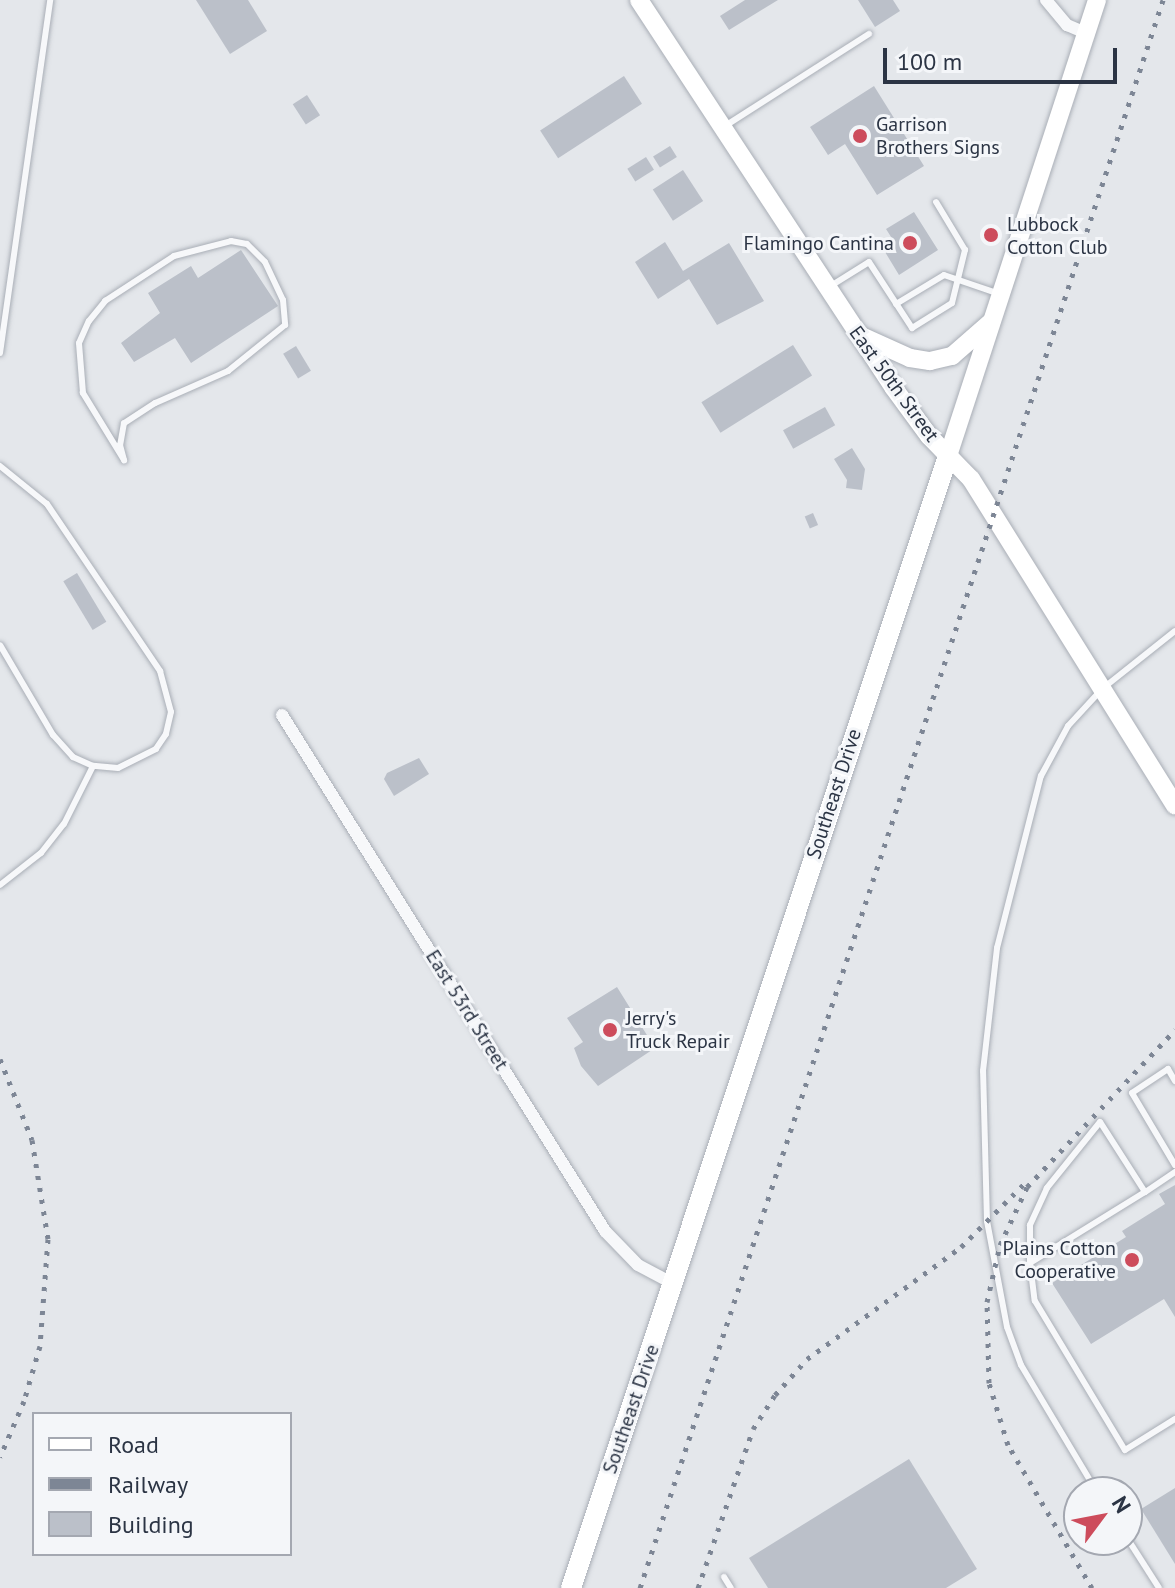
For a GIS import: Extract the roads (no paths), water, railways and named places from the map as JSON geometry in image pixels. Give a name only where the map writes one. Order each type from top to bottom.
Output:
[{"type":"main road","name":"East 50th Street","points":[[639,0],[858,335],[948,456],[971,479],[1175,806]]},
{"type":"main road","name":"Southeast Drive","points":[[571,1588],[1002,295],[1097,0]]},
{"type":"main road","points":[[858,335],[910,358],[930,361],[952,356],[993,320]]},
{"type":"street","points":[[1046,0],[1067,25],[1086,33]]},
{"type":"street","name":"East 53rd Street","points":[[282,715],[605,1231],[638,1265],[673,1284]]},
{"type":"lane","points":[[0,353],[50,0]]},
{"type":"lane","points":[[722,128],[869,34]]},
{"type":"lane","points":[[828,288],[869,262],[912,328],[952,303],[965,250],[936,202]]},
{"type":"lane","points":[[231,241],[247,244],[275,280],[283,300],[285,325],[228,371],[155,403],[124,423],[120,445],[124,460],[83,393],[79,343],[89,321],[105,301],[174,256],[231,241]]},
{"type":"lane","points":[[896,304],[944,275],[1002,295]]},
{"type":"lane","points":[[0,466],[47,504],[160,671],[171,712],[156,749],[118,768],[93,766],[73,757],[53,735],[0,645]]},
{"type":"lane","points":[[1087,1476],[1047,1414],[1007,1327],[987,1221],[982,1139],[983,1071],[993,979],[1014,868],[1041,776],[1068,726],[1102,689],[1175,631]]},
{"type":"lane","points":[[0,885],[41,853],[64,824],[93,766]]},
{"type":"lane","points":[[1175,1081],[1168,1069],[1132,1093],[1175,1165]]},
{"type":"lane","points":[[1145,1192],[1100,1122],[1047,1188],[1030,1225],[1030,1263],[1035,1301],[1125,1450],[1175,1419]]},
{"type":"lane","points":[[1030,1263],[1175,1172]]},
{"type":"lane","points":[[1139,1556],[1159,1588]]},
{"type":"lane","points":[[724,1577],[731,1588]]},
{"type":"railway","points":[[640,1588],[1163,0]]},
{"type":"railway","points":[[1092,1588],[1008,1445],[989,1383],[987,1302],[1000,1245],[1027,1187],[1175,1030]]},
{"type":"railway","points":[[0,1059],[32,1140],[48,1239],[40,1346],[24,1401],[0,1457]]},
{"type":"railway","points":[[698,1588],[753,1429],[775,1395],[807,1359],[961,1247],[1023,1185]]},
{"type":"place","name":"Garrison Brothers Signs","points":[[860,136]]},
{"type":"place","name":"Lubbock Cotton Club","points":[[991,235]]},
{"type":"place","name":"Flamingo Cantina","points":[[910,243]]},
{"type":"place","name":"Jerry's Truck Repair","points":[[610,1030]]},
{"type":"place","name":"Plains Cotton Cooperative","points":[[1132,1260]]}]
